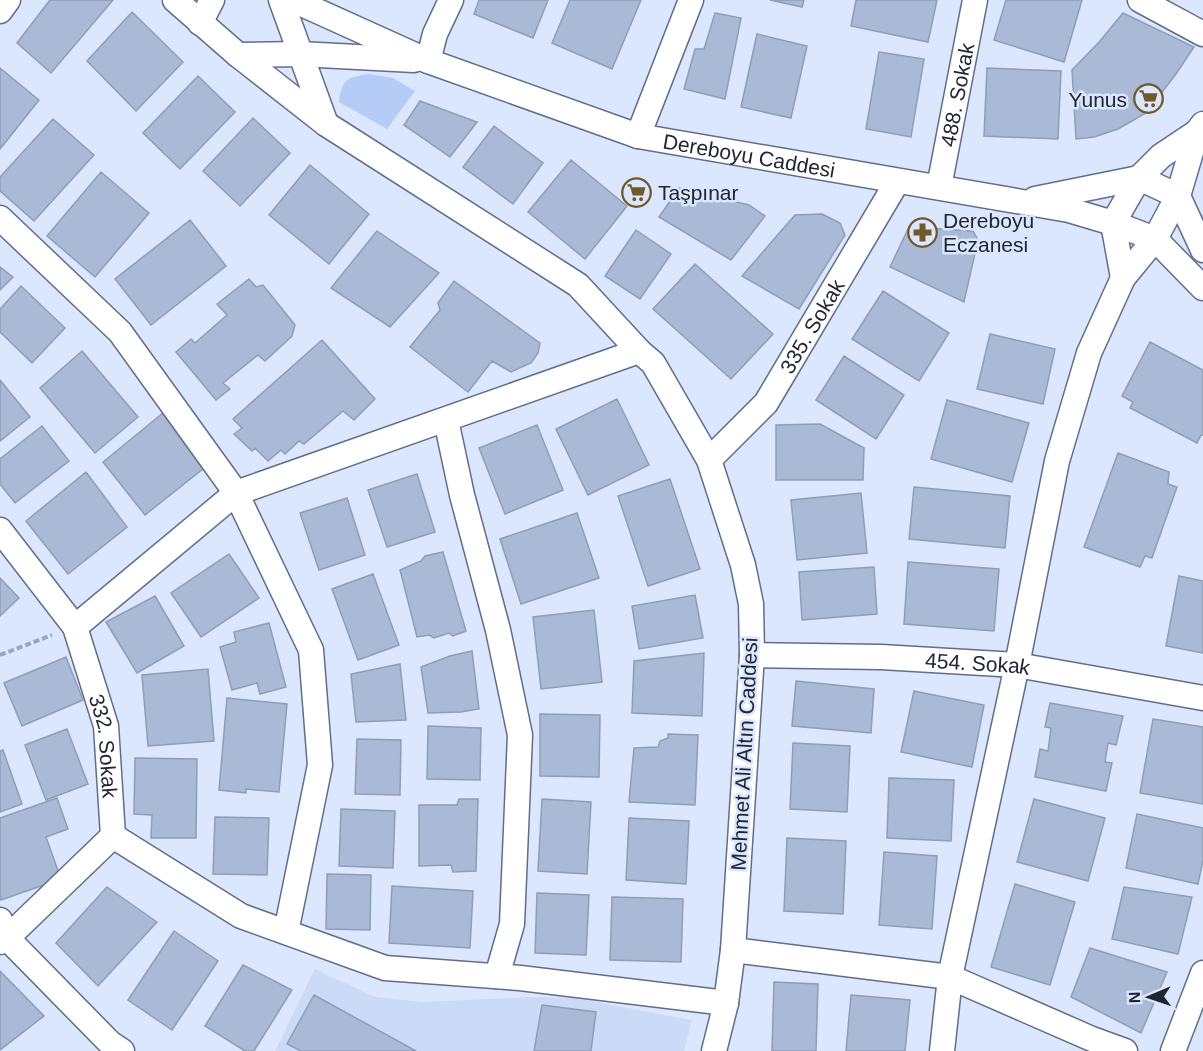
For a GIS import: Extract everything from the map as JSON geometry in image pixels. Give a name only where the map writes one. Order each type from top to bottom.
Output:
[{"type":"street","points":[[0,11],[8,0]]},
{"type":"street","name":"Mehmet Ali Altın Caddesi","points":[[175,0],[238,55],[326,124],[578,285],[653,363],[709,460],[743,565],[750,604],[752,655],[733,950],[726,1004],[714,1051]]},
{"type":"street","points":[[200,23],[212,0]]},
{"type":"street","points":[[281,0],[326,124]]},
{"type":"street","name":"Dereboyu Caddesi","points":[[293,0],[428,61],[638,136],[1069,210],[1113,223],[1155,239],[1203,288]]},
{"type":"street","points":[[238,55],[300,54],[428,61],[435,34],[451,0]]},
{"type":"street","points":[[638,136],[691,0]]},
{"type":"street","name":"488. Sokak","points":[[939,187],[975,0]]},
{"type":"street","points":[[1140,0],[1203,34]]},
{"type":"street","points":[[1123,278],[1113,223],[1139,178],[1161,156],[1200,128]]},
{"type":"street","points":[[942,1051],[950,978],[1017,665],[1057,461],[1089,353],[1123,278],[1155,239],[1178,196],[1200,128]]},
{"type":"street","points":[[1018,202],[1139,178],[1178,196],[1203,250]]},
{"type":"street","name":"335. Sokak","points":[[709,460],[766,403],[897,182]]},
{"type":"street","points":[[0,218],[120,332],[236,494],[311,650],[320,765],[286,932]]},
{"type":"street","points":[[75,627],[236,494],[639,351]]},
{"type":"street","points":[[446,420],[462,495],[498,630],[520,735],[512,924],[496,976]]},
{"type":"street","name":"332. Sokak","points":[[0,530],[75,627],[106,726],[113,836]]},
{"type":"street","name":"454. Sokak","points":[[752,655],[881,657],[1017,665],[1203,698]]},
{"type":"street","points":[[122,1051],[110,1043],[2,934],[113,836],[241,916],[386,968],[520,978],[726,1004]]},
{"type":"street","points":[[733,950],[950,978],[1092,1040],[1125,1051]]},
{"type":"street","points":[[1173,1051],[1203,973]]},
{"type":"path","points":[[0,656],[75,627]]},
{"type":"shaded area","points":[[369,74],[393,78],[415,91],[387,129],[339,102],[342,88],[347,80]]},
{"type":"shaded area","points":[[315,969],[375,997],[423,1002],[533,997],[574,998],[692,1020],[684,1051],[275,1051]]},
{"type":"building","points":[[50,0],[113,0],[51,73],[17,43]]},
{"type":"building","points":[[479,0],[548,0],[533,38],[474,14]]},
{"type":"building","points":[[570,0],[641,0],[612,69],[552,43]]},
{"type":"building","points":[[770,0],[804,0],[802,7]]},
{"type":"building","points":[[856,0],[937,0],[928,42],[851,26]]},
{"type":"building","points":[[1006,0],[1082,0],[1064,62],[994,40]]},
{"type":"building","points":[[132,12],[183,62],[136,111],[87,61]]},
{"type":"building","points":[[715,13],[741,18],[725,99],[684,89],[695,49],[704,49]]},
{"type":"building","points":[[1123,13],[1194,47],[1146,113],[1118,129],[1094,137],[1076,139],[1072,70]]},
{"type":"building","points":[[757,34],[807,46],[791,118],[741,107]]},
{"type":"building","points":[[879,52],[924,59],[911,137],[866,129]]},
{"type":"building","points":[[0,68],[39,100],[0,149]]},
{"type":"building","points":[[987,68],[1061,71],[1058,139],[984,136]]},
{"type":"building","points":[[198,76],[235,112],[180,169],[143,133]]},
{"type":"building","points":[[420,101],[477,122],[450,157],[404,125]]},
{"type":"building","points":[[253,118],[290,153],[240,206],[203,171]]},
{"type":"building","points":[[53,119],[94,155],[34,221],[0,191],[0,177]]},
{"type":"building","points":[[494,126],[543,163],[513,204],[463,167]]},
{"type":"building","points":[[571,160],[627,206],[585,259],[528,212]]},
{"type":"building","points":[[310,165],[369,214],[329,264],[269,215]]},
{"type":"building","points":[[101,172],[149,213],[95,277],[47,236]]},
{"type":"building","points":[[679,188],[749,205],[765,216],[731,260],[659,217]]},
{"type":"building","points":[[822,214],[840,223],[845,235],[799,309],[742,276],[795,215]]},
{"type":"building","points":[[190,220],[226,266],[151,325],[115,279]]},
{"type":"building","points":[[909,227],[973,231],[978,240],[964,302],[890,267]]},
{"type":"building","points":[[636,230],[671,254],[640,299],[605,276]]},
{"type":"building","points":[[377,231],[439,273],[390,327],[331,288]]},
{"type":"building","points":[[695,264],[773,334],[731,379],[653,309]]},
{"type":"building","points":[[0,267],[13,277],[0,290]]},
{"type":"building","points":[[249,279],[256,287],[263,285],[295,325],[292,336],[265,361],[258,355],[223,383],[230,389],[216,400],[176,352],[191,339],[195,343],[227,315],[217,304]]},
{"type":"building","points":[[454,281],[540,343],[538,353],[531,363],[511,372],[492,361],[468,392],[410,347],[440,310],[438,303]]},
{"type":"building","points":[[21,286],[65,328],[32,363],[0,332],[0,309]]},
{"type":"building","points":[[883,291],[949,333],[919,381],[852,339]]},
{"type":"building","points":[[990,334],[1055,349],[1043,404],[977,389]]},
{"type":"building","points":[[322,340],[375,399],[354,420],[343,411],[304,444],[299,441],[285,454],[281,450],[268,461],[255,448],[252,451],[234,434],[242,428],[233,419]]},
{"type":"building","points":[[1150,342],[1203,370],[1203,435],[1197,443],[1130,408],[1133,402],[1122,396]]},
{"type":"building","points":[[82,351],[138,417],[95,453],[40,388]]},
{"type":"building","points":[[844,356],[904,395],[876,439],[816,400]]},
{"type":"building","points":[[0,380],[30,417],[0,441]]},
{"type":"building","points":[[617,399],[649,465],[588,495],[556,429]]},
{"type":"building","points":[[947,400],[1029,423],[1012,482],[931,459]]},
{"type":"building","points":[[163,413],[204,468],[145,515],[103,462]]},
{"type":"building","points":[[820,424],[864,448],[863,480],[776,480],[776,425]]},
{"type":"building","points":[[537,425],[563,490],[505,514],[479,448]]},
{"type":"building","points":[[42,426],[69,461],[15,503],[0,484],[0,459]]},
{"type":"building","points":[[1118,453],[1169,472],[1168,484],[1177,487],[1152,558],[1145,556],[1140,567],[1084,547]]},
{"type":"building","points":[[86,472],[127,527],[68,574],[26,521]]},
{"type":"building","points":[[417,474],[435,532],[387,547],[368,490]]},
{"type":"building","points":[[670,479],[700,569],[648,586],[618,496]]},
{"type":"building","points":[[914,487],[1010,496],[1005,548],[909,539]]},
{"type":"building","points":[[861,493],[867,553],[797,560],[791,500]]},
{"type":"building","points":[[347,498],[365,555],[319,570],[300,513]]},
{"type":"building","points":[[577,513],[599,578],[521,604],[500,539]]},
{"type":"building","points":[[443,552],[466,631],[453,636],[449,633],[434,638],[429,635],[417,637],[400,570],[421,561],[425,556]]},
{"type":"building","points":[[229,554],[259,598],[201,637],[171,593]]},
{"type":"building","points":[[908,562],[999,569],[994,631],[904,624]]},
{"type":"building","points":[[874,567],[877,614],[802,620],[799,572]]},
{"type":"building","points":[[373,574],[399,645],[358,660],[332,589]]},
{"type":"building","points":[[1179,576],[1203,581],[1203,653],[1166,646]]},
{"type":"building","points":[[0,578],[19,598],[0,616]]},
{"type":"building","points":[[695,595],[703,638],[639,649],[632,606]]},
{"type":"building","points":[[155,596],[184,646],[137,673],[106,622]]},
{"type":"building","points":[[594,610],[602,682],[541,689],[533,617]]},
{"type":"building","points":[[269,623],[286,687],[260,694],[257,683],[232,690],[220,647],[236,642],[234,632]]},
{"type":"building","points":[[472,651],[479,709],[428,713],[421,667],[450,656]]},
{"type":"building","points":[[704,653],[702,716],[632,713],[634,661]]},
{"type":"building","points":[[66,657],[83,700],[22,726],[4,683]]},
{"type":"building","points":[[400,664],[406,720],[356,722],[351,674]]},
{"type":"building","points":[[208,669],[214,741],[148,746],[142,675]]},
{"type":"building","points":[[796,681],[874,689],[871,733],[792,726]]},
{"type":"building","points":[[914,691],[984,705],[972,767],[901,752]]},
{"type":"building","points":[[227,698],[287,704],[279,792],[246,789],[246,793],[219,790]]},
{"type":"building","points":[[1050,703],[1123,716],[1116,745],[1108,743],[1105,762],[1112,763],[1106,791],[1035,777],[1040,749],[1048,751],[1051,728],[1045,727]]},
{"type":"building","points":[[540,714],[600,715],[599,777],[540,776]]},
{"type":"building","points":[[1153,719],[1203,727],[1203,804],[1140,793]]},
{"type":"building","points":[[428,726],[481,728],[480,780],[427,779]]},
{"type":"building","points":[[67,729],[88,784],[46,800],[25,745]]},
{"type":"building","points":[[668,734],[698,735],[695,805],[629,802],[634,748],[658,747],[660,741],[668,738]]},
{"type":"building","points":[[357,739],[401,740],[400,795],[355,794]]},
{"type":"building","points":[[793,743],[850,746],[847,812],[790,809]]},
{"type":"building","points":[[3,750],[22,804],[0,812],[0,751]]},
{"type":"building","points":[[135,758],[197,759],[196,838],[151,838],[152,815],[134,814]]},
{"type":"building","points":[[889,778],[954,780],[951,841],[887,838]]},
{"type":"building","points":[[57,798],[68,829],[46,837],[61,879],[1,900],[0,818]]},
{"type":"building","points":[[459,799],[478,799],[476,871],[453,872],[451,865],[419,866],[419,805],[457,805]]},
{"type":"building","points":[[542,799],[591,802],[587,874],[538,871]]},
{"type":"building","points":[[1034,799],[1105,818],[1088,881],[1017,862]]},
{"type":"building","points":[[341,809],[395,811],[393,868],[339,866]]},
{"type":"building","points":[[1137,814],[1203,828],[1203,860],[1198,884],[1126,868]]},
{"type":"building","points":[[215,817],[269,818],[267,875],[213,874]]},
{"type":"building","points":[[629,818],[689,821],[686,884],[626,880]]},
{"type":"building","points":[[787,838],[846,841],[843,914],[784,911]]},
{"type":"building","points":[[884,852],[937,856],[932,929],[879,925]]},
{"type":"building","points":[[327,874],[371,875],[370,930],[326,929]]},
{"type":"building","points":[[1015,884],[1075,902],[1050,985],[991,967]]},
{"type":"building","points":[[392,886],[473,891],[470,948],[389,943]]},
{"type":"building","points":[[107,887],[157,922],[98,986],[56,943]]},
{"type":"building","points":[[1124,887],[1192,897],[1178,954],[1112,939]]},
{"type":"building","points":[[537,893],[589,895],[586,955],[535,953]]},
{"type":"building","points":[[612,897],[683,899],[681,962],[610,960]]},
{"type":"building","points":[[174,931],[218,961],[172,1030],[128,1000]]},
{"type":"building","points":[[1090,948],[1167,972],[1141,1033],[1071,997]]},
{"type":"building","points":[[243,965],[292,990],[254,1051],[245,1051],[205,1026]]},
{"type":"building","points":[[0,971],[44,1016],[0,1050]]},
{"type":"building","points":[[774,982],[818,984],[816,1051],[772,1051]]},
{"type":"building","points":[[314,995],[416,1051],[301,1051],[287,1044]]},
{"type":"building","points":[[851,995],[910,1000],[905,1051],[846,1051]]},
{"type":"building","points":[[542,1005],[596,1012],[591,1051],[534,1051]]},
{"type":"place","name":"Yunus","points":[[1148,99]]},
{"type":"place","name":"Taşpınar","points":[[637,192]]},
{"type":"place","name":"Dereboyu Eczanesi","points":[[922,232]]}]
